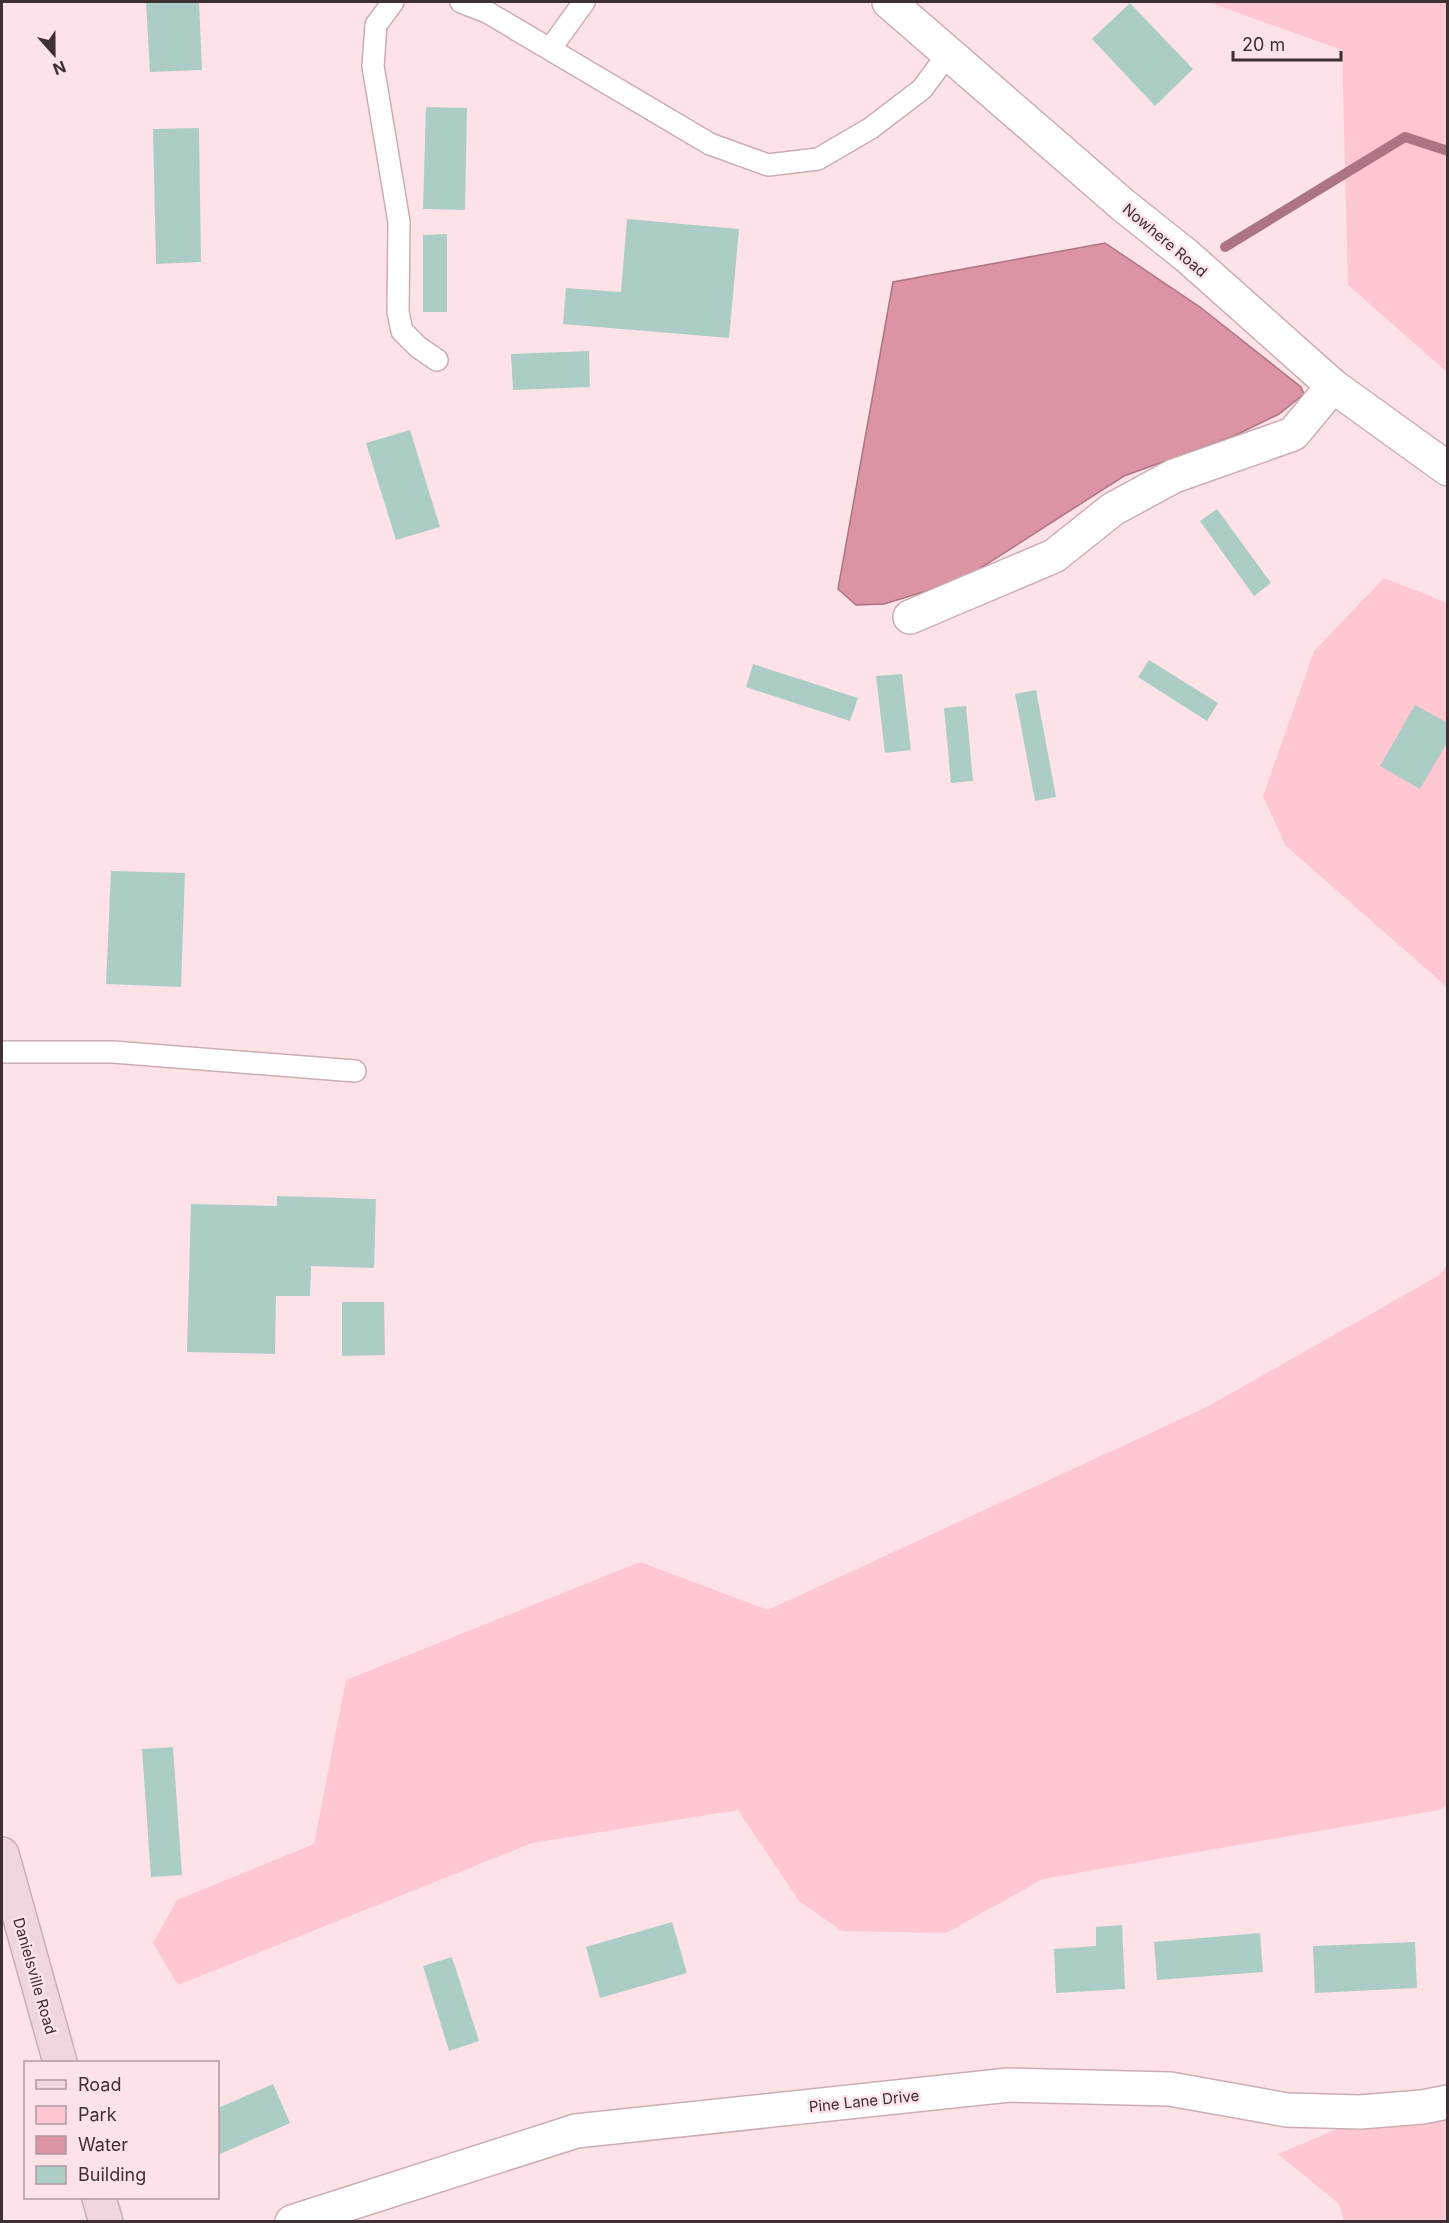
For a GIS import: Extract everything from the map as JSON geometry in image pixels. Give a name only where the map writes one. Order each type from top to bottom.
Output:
[{"type":"main road","name":"Danielsville Road","points":[[2,1854],[60,2061]]},
{"type":"main road","points":[[99,2199],[106,2222]]},
{"type":"street","name":"Nowhere Road","points":[[889,2],[1123,205],[1187,256],[1332,386],[1448,469]]},
{"type":"street","points":[[910,617],[1054,556],[1113,509],[1174,476],[1293,434],[1332,386]]},
{"type":"street","name":"Pine Lane Drive","points":[[292,2222],[576,2131],[1009,2085],[1170,2089],[1287,2110],[1360,2112],[1422,2107],[1448,2102]]},
{"type":"lane","points":[[393,2],[376,26],[374,66],[399,222],[398,312],[402,331],[418,347],[437,360]]},
{"type":"lane","points":[[461,2],[487,12],[710,144],[768,165],[818,159],[871,128],[922,89],[948,54]]},
{"type":"lane","points":[[550,49],[584,2]]},
{"type":"lane","points":[[2,1052],[113,1052],[355,1071]]},
{"type":"green space","points":[[1208,2],[1447,2],[1447,372],[1348,285],[1342,50]]},
{"type":"green space","points":[[1384,578],[1447,603],[1447,987],[1285,845],[1263,796],[1314,651]]},
{"type":"green space","points":[[1447,1264],[1447,1806],[1439,1810],[1043,1879],[946,1933],[842,1931],[799,1901],[738,1810],[532,1843],[178,1985],[153,1943],[177,1900],[314,1844],[346,1680],[640,1562],[768,1610],[1207,1407],[1441,1274]]},
{"type":"green space","points":[[1447,2117],[1447,2221],[1344,2221],[1338,2203],[1278,2154],[1354,2122]]},
{"type":"water","points":[[1105,243],[1200,307],[1301,387],[1304,394],[1279,414],[1234,436],[1124,476],[962,580],[884,604],[856,605],[838,589],[893,282]]},
{"type":"building","points":[[146,2],[199,2],[202,70],[150,72]]},
{"type":"building","points":[[1130,3],[1193,69],[1155,106],[1092,39]]},
{"type":"building","points":[[426,107],[467,108],[465,210],[423,209]]},
{"type":"building","points":[[199,128],[201,262],[156,264],[153,129]]},
{"type":"building","points":[[627,219],[739,229],[729,338],[563,324],[566,288],[621,292]]},
{"type":"building","points":[[447,234],[447,312],[423,312],[423,235]]},
{"type":"building","points":[[589,351],[590,387],[513,390],[511,354]]},
{"type":"building","points":[[410,430],[440,527],[396,540],[366,443]]},
{"type":"building","points":[[1217,509],[1271,583],[1254,596],[1200,521]]},
{"type":"building","points":[[1149,660],[1218,703],[1207,721],[1138,677]]},
{"type":"building","points":[[753,664],[858,698],[850,721],[746,687]]},
{"type":"building","points":[[902,674],[911,750],[885,753],[876,676]]},
{"type":"building","points":[[1036,690],[1056,797],[1035,801],[1015,694]]},
{"type":"building","points":[[1415,705],[1448,723],[1448,741],[1420,789],[1380,766]]},
{"type":"building","points":[[966,706],[973,781],[951,783],[944,708]]},
{"type":"building","points":[[111,871],[185,873],[181,987],[106,984]]},
{"type":"building","points":[[277,1196],[376,1199],[374,1268],[311,1266],[310,1296],[276,1296],[275,1354],[187,1352],[191,1204],[277,1206]]},
{"type":"building","points":[[342,1302],[384,1302],[385,1355],[342,1356]]},
{"type":"building","points":[[173,1747],[182,1875],[151,1877],[142,1749]]},
{"type":"building","points":[[672,1922],[687,1973],[600,1998],[586,1947]]},
{"type":"building","points":[[1122,1925],[1125,1989],[1056,1993],[1054,1949],[1096,1946],[1096,1927]]},
{"type":"building","points":[[1260,1933],[1263,1972],[1157,1980],[1154,1942]]},
{"type":"building","points":[[1415,1942],[1417,1988],[1315,1993],[1313,1946]]},
{"type":"building","points":[[452,1957],[479,2041],[449,2051],[423,1966]]},
{"type":"building","points":[[273,2084],[290,2123],[219,2155],[219,2108]]},
{"type":"waterway","points":[[1225,247],[1405,137],[1448,151]]}]
